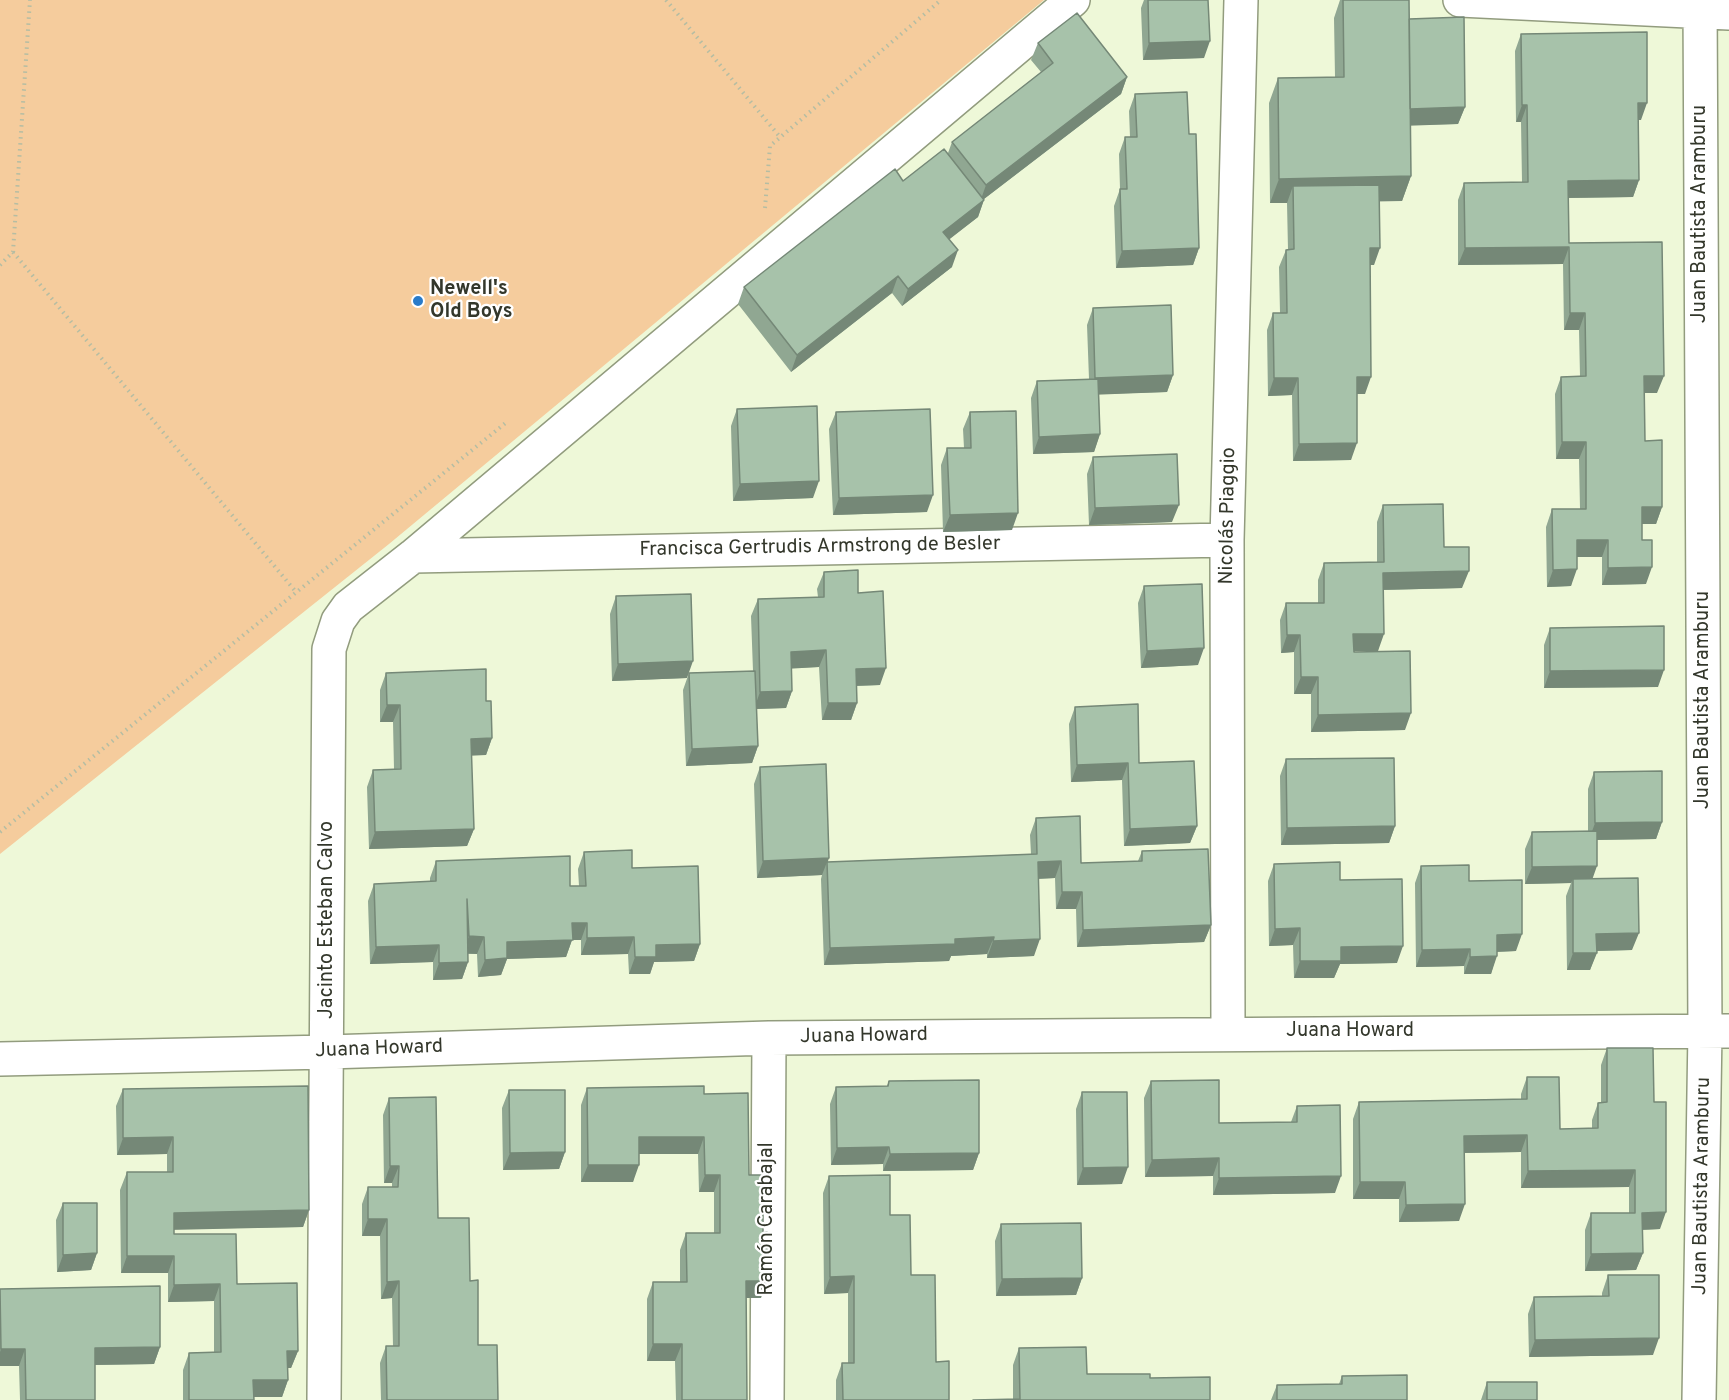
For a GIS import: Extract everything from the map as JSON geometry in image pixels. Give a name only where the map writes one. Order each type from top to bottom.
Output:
[{"type":"street","points":[[413,556],[1073,0]]},
{"type":"street","name":"Nicolás Piaggio","points":[[1228,1033],[1227,540],[1241,0]]},
{"type":"street","points":[[1460,0],[1710,8]]},
{"type":"street","name":"Juan Bautista Aramburu","points":[[1699,1400],[1717,1031],[1716,556],[1710,8]]},
{"type":"street","name":"Francisca Gertrudis Armstrong de Besler","points":[[413,556],[1227,540]]},
{"type":"street","name":"Jacinto Esteban Calvo","points":[[324,1400],[329,649],[338,621],[348,607],[413,556]]},
{"type":"street","name":"Juana Howard","points":[[0,1059],[328,1052],[769,1038],[1717,1031]]},
{"type":"street","name":"Ramón Carabajal","points":[[767,1400],[769,1038]]},
{"type":"path","points":[[0,265],[13,252],[30,0]]},
{"type":"path","points":[[666,0],[780,137]]},
{"type":"path","points":[[764,214],[770,146],[940,0]]},
{"type":"path","points":[[13,252],[296,592]]},
{"type":"path","points":[[0,832],[516,414]]},
{"type":"shaded area","points":[[0,0],[1044,0],[389,544],[0,854]]},
{"type":"building","points":[[1148,0],[1208,0],[1210,41],[1149,43]]},
{"type":"building","points":[[1343,0],[1409,0],[1411,176],[1279,179],[1278,78],[1344,77]]},
{"type":"building","points":[[1077,13],[1127,77],[986,185],[952,142],[1053,63],[1038,43]]},
{"type":"building","points":[[1464,17],[1465,107],[1410,109],[1409,19]]},
{"type":"building","points":[[1647,32],[1647,103],[1638,103],[1639,180],[1568,181],[1569,243],[1662,242],[1664,376],[1644,376],[1645,441],[1662,440],[1662,507],[1642,507],[1642,540],[1652,540],[1652,567],[1608,568],[1608,540],[1577,540],[1577,569],[1553,570],[1552,509],[1586,509],[1586,442],[1562,442],[1561,377],[1586,376],[1585,313],[1570,313],[1569,247],[1465,248],[1464,183],[1528,182],[1527,105],[1522,105],[1521,34]]},
{"type":"building","points":[[1187,92],[1189,134],[1196,134],[1199,248],[1122,251],[1120,189],[1127,189],[1125,137],[1137,137],[1135,94]]},
{"type":"building","points":[[944,149],[984,200],[943,232],[958,250],[908,289],[898,276],[797,355],[744,287],[895,169],[903,181]]},
{"type":"building","points":[[1379,185],[1380,248],[1370,248],[1371,377],[1357,377],[1357,443],[1299,444],[1298,378],[1274,378],[1273,313],[1287,313],[1286,250],[1294,249],[1293,186]]},
{"type":"building","points":[[1171,305],[1173,375],[1095,378],[1093,308]]},
{"type":"building","points":[[1098,379],[1100,434],[1039,437],[1037,381]]},
{"type":"building","points":[[817,406],[819,481],[740,484],[737,409]]},
{"type":"building","points":[[930,409],[933,495],[839,498],[836,412]]},
{"type":"building","points":[[1016,411],[1018,513],[950,515],[947,448],[971,448],[970,412]]},
{"type":"building","points":[[1177,454],[1179,505],[1095,508],[1093,457]]},
{"type":"building","points":[[1443,504],[1444,547],[1469,547],[1469,571],[1383,573],[1384,634],[1353,634],[1354,652],[1410,651],[1411,713],[1318,715],[1318,677],[1301,677],[1300,635],[1287,635],[1286,603],[1324,603],[1324,563],[1384,562],[1383,505]]},
{"type":"building","points":[[858,570],[858,593],[883,591],[886,668],[856,669],[857,703],[828,703],[826,650],[791,652],[792,691],[760,692],[758,599],[824,597],[824,572]]},
{"type":"building","points":[[1202,584],[1204,648],[1147,651],[1144,586]]},
{"type":"building","points":[[691,594],[693,661],[618,664],[616,596]]},
{"type":"building","points":[[1664,626],[1664,670],[1550,671],[1550,628]]},
{"type":"building","points":[[486,669],[486,701],[491,701],[492,738],[471,739],[474,829],[375,832],[373,770],[401,769],[400,705],[387,705],[386,673]]},
{"type":"building","points":[[755,671],[758,746],[692,749],[689,673]]},
{"type":"building","points":[[1138,704],[1139,763],[1194,761],[1197,826],[1130,829],[1128,763],[1077,765],[1075,707]]},
{"type":"building","points":[[1394,758],[1395,826],[1287,828],[1286,759]]},
{"type":"building","points":[[826,764],[829,858],[763,861],[760,767]]},
{"type":"building","points":[[1662,771],[1662,822],[1595,823],[1594,772]]},
{"type":"building","points":[[1080,816],[1081,863],[1142,861],[1142,851],[1208,849],[1211,925],[1083,930],[1082,892],[1062,892],[1061,861],[1038,862],[1040,939],[993,941],[994,937],[955,939],[955,944],[830,948],[827,862],[1037,854],[1036,818]]},
{"type":"building","points":[[1597,831],[1597,866],[1532,867],[1532,832]]},
{"type":"building","points":[[632,850],[632,868],[698,866],[700,944],[656,945],[656,957],[635,957],[634,937],[587,938],[587,923],[572,923],[573,940],[507,942],[507,958],[485,960],[484,937],[469,936],[467,899],[468,962],[439,963],[439,945],[376,947],[374,884],[436,881],[436,861],[570,856],[570,886],[586,886],[584,852]]},
{"type":"building","points":[[1340,862],[1340,880],[1402,879],[1403,946],[1341,947],[1341,961],[1300,961],[1300,928],[1275,929],[1274,864]]},
{"type":"building","points":[[1469,865],[1469,881],[1522,880],[1522,934],[1497,935],[1497,956],[1470,957],[1470,949],[1422,950],[1421,866]]},
{"type":"building","points":[[1638,878],[1639,933],[1596,934],[1597,953],[1573,953],[1573,879]]},
{"type":"building","points":[[1607,1048],[1653,1048],[1654,1102],[1666,1102],[1666,1212],[1642,1213],[1643,1253],[1591,1254],[1591,1213],[1635,1213],[1635,1170],[1528,1171],[1527,1135],[1464,1136],[1465,1204],[1406,1205],[1405,1182],[1360,1182],[1359,1102],[1527,1099],[1527,1077],[1559,1077],[1560,1129],[1598,1128],[1598,1103],[1607,1102]]},
{"type":"building","points":[[979,1080],[979,1153],[890,1154],[889,1147],[837,1148],[836,1087],[888,1086],[889,1081]]},
{"type":"building","points":[[1219,1080],[1219,1123],[1297,1122],[1297,1106],[1340,1105],[1341,1176],[1219,1178],[1219,1158],[1152,1160],[1151,1081]]},
{"type":"building","points":[[308,1086],[309,1210],[174,1213],[174,1234],[236,1234],[237,1284],[297,1283],[298,1351],[287,1351],[288,1380],[253,1380],[254,1400],[189,1400],[189,1353],[221,1352],[220,1284],[174,1285],[174,1256],[127,1256],[127,1172],[173,1172],[173,1137],[123,1138],[123,1089]]},
{"type":"building","points":[[704,1086],[704,1094],[748,1093],[749,1175],[763,1175],[763,1233],[767,1232],[767,1281],[746,1281],[747,1400],[682,1400],[682,1344],[653,1344],[653,1282],[687,1282],[686,1233],[720,1233],[720,1175],[705,1175],[704,1137],[639,1137],[639,1165],[588,1165],[587,1088]]},
{"type":"building","points":[[509,1090],[565,1090],[565,1152],[510,1153]]},
{"type":"building","points":[[1082,1092],[1127,1092],[1128,1167],[1083,1168]]},
{"type":"building","points":[[436,1097],[438,1218],[469,1218],[470,1281],[478,1280],[478,1345],[497,1345],[498,1400],[387,1400],[386,1346],[399,1346],[399,1281],[387,1282],[387,1219],[368,1219],[368,1187],[398,1187],[399,1166],[390,1166],[389,1098]]},
{"type":"building","points":[[890,1175],[890,1215],[910,1215],[911,1275],[935,1275],[936,1362],[949,1361],[949,1400],[843,1400],[842,1363],[854,1363],[854,1276],[830,1277],[829,1176]]},
{"type":"building","points":[[63,1203],[97,1203],[97,1253],[63,1255]]},
{"type":"building","points":[[1081,1223],[1082,1278],[1002,1279],[1001,1224]]},
{"type":"building","points":[[1608,1275],[1659,1275],[1659,1338],[1535,1340],[1534,1297],[1609,1296]]},
{"type":"building","points":[[160,1286],[160,1347],[95,1348],[95,1400],[26,1400],[25,1349],[1,1349],[0,1289]]},
{"type":"building","points":[[1086,1347],[1087,1374],[1150,1374],[1150,1378],[1210,1377],[1210,1400],[973,1400],[1020,1399],[1019,1348]]},
{"type":"building","points":[[1407,1375],[1407,1400],[1277,1400],[1277,1385],[1342,1384],[1342,1376]]},
{"type":"building","points":[[1487,1382],[1537,1382],[1537,1400],[1487,1400]]},
{"type":"place","name":"Newell's Old Boys","points":[[418,301]]}]
